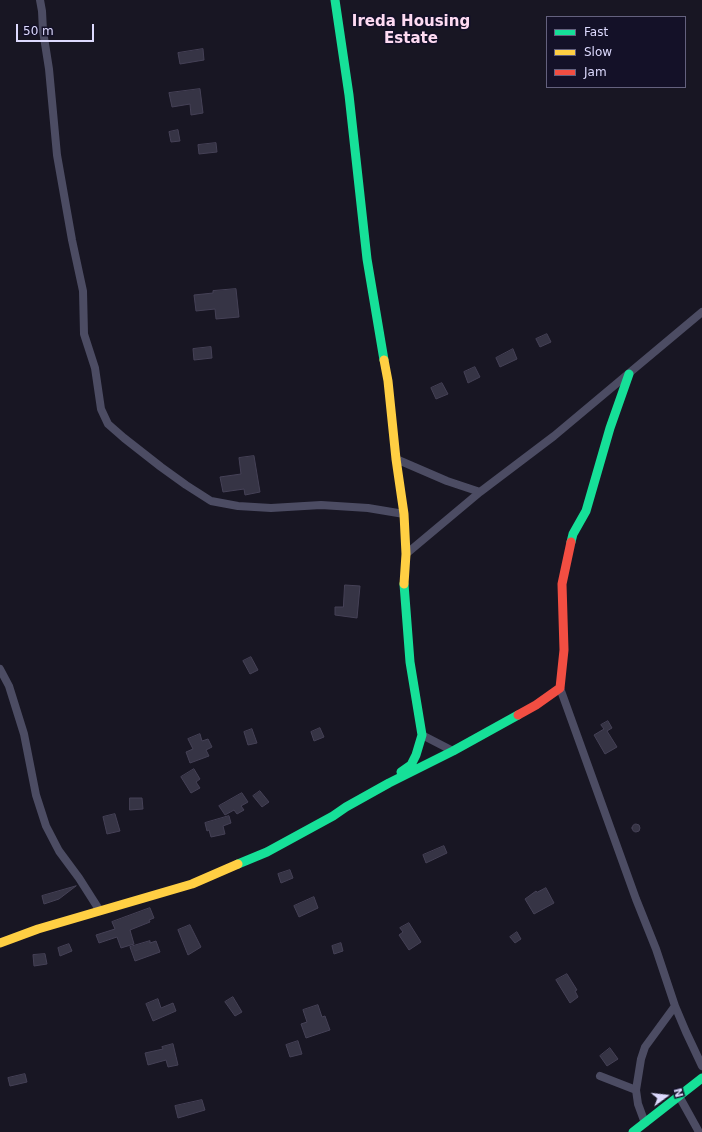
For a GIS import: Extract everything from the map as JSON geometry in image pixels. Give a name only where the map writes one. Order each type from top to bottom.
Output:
[{"type":"street","points":[[40,0],[49,69],[57,154],[72,240],[83,290],[84,334],[95,368],[101,409],[108,424],[161,467],[211,501],[238,506],[271,508],[321,505],[368,508],[404,514]]},
{"type":"street","points":[[335,0],[344,70],[350,95],[367,259],[388,381],[396,459],[404,514],[406,554],[404,585],[410,662],[422,735],[416,755],[411,765],[389,782]]},
{"type":"street","points":[[406,554],[480,492],[554,436],[702,312]]},
{"type":"street","points":[[629,374],[610,428],[586,511],[573,534],[562,584],[564,650],[560,688],[656,949],[675,1006],[702,1066]]},
{"type":"street","points":[[396,459],[447,481],[480,492]]},
{"type":"street","points":[[0,669],[9,686],[24,734],[36,795],[46,826],[59,851],[79,878],[100,911]]},
{"type":"street","points":[[0,943],[38,929],[192,884],[266,852],[333,816],[389,782],[453,751],[536,705],[560,688]]},
{"type":"street","points":[[422,735],[453,751]]},
{"type":"street","points":[[645,1123],[638,1104],[636,1090],[638,1071],[645,1047],[675,1006]]},
{"type":"street","points":[[600,1076],[636,1090]]},
{"type":"street","points":[[633,1132],[702,1078]]},
{"type":"street","points":[[679,1096],[699,1132]]},
{"type":"building","points":[[203,49],[204,60],[180,64],[178,53]]},
{"type":"building","points":[[200,89],[203,113],[191,115],[190,104],[172,107],[169,93]]},
{"type":"building","points":[[178,130],[180,141],[171,142],[169,132]]},
{"type":"building","points":[[216,143],[217,152],[199,154],[198,145]]},
{"type":"building","points":[[236,289],[239,317],[216,319],[215,309],[196,311],[194,295],[213,293],[213,291]]},
{"type":"building","points":[[547,334],[551,342],[540,347],[536,339]]},
{"type":"building","points":[[211,347],[212,358],[194,360],[193,349]]},
{"type":"building","points":[[513,349],[517,359],[500,367],[496,358]]},
{"type":"building","points":[[475,367],[480,377],[468,383],[464,372]]},
{"type":"building","points":[[442,383],[448,394],[436,399],[431,388]]},
{"type":"building","points":[[254,456],[260,492],[245,495],[244,489],[223,492],[220,477],[241,474],[239,458]]},
{"type":"building","points":[[345,585],[360,586],[357,618],[335,615],[335,607],[343,607]]},
{"type":"building","points":[[251,657],[258,670],[250,674],[243,661]]},
{"type":"building","points":[[608,721],[612,728],[607,731],[617,747],[605,754],[594,735],[604,729],[601,725]]},
{"type":"building","points":[[320,728],[324,737],[314,741],[311,732]]},
{"type":"building","points":[[252,729],[257,743],[248,745],[244,732]]},
{"type":"building","points":[[200,734],[202,741],[208,739],[212,747],[206,750],[209,756],[190,763],[186,752],[193,749],[188,739]]},
{"type":"building","points":[[194,769],[200,779],[196,782],[200,788],[191,793],[181,777]]},
{"type":"building","points":[[260,791],[269,802],[262,807],[253,796]]},
{"type":"building","points":[[242,793],[248,802],[241,806],[244,810],[237,814],[234,810],[225,815],[219,806]]},
{"type":"building","points":[[130,798],[142,798],[143,809],[130,810]]},
{"type":"building","points":[[115,814],[120,831],[107,834],[103,817]]},
{"type":"building","points":[[229,816],[231,823],[223,826],[225,834],[211,837],[209,830],[207,831],[205,823]]},
{"type":"building","points":[[634,824],[638,824],[640,828],[638,832],[634,832],[632,830],[632,826]]},
{"type":"building","points":[[444,846],[447,853],[426,863],[423,855]]},
{"type":"building","points":[[290,870],[293,878],[281,883],[278,874]]},
{"type":"building","points":[[76,886],[59,899],[44,904],[42,896]]},
{"type":"building","points":[[546,888],[554,903],[534,914],[525,899],[536,891],[537,892]]},
{"type":"building","points":[[314,897],[318,908],[299,917],[294,906]]},
{"type":"building","points":[[150,908],[154,918],[149,920],[150,922],[130,930],[134,944],[121,948],[117,937],[99,943],[96,935],[115,929],[112,922]]},
{"type":"building","points":[[409,923],[421,942],[409,950],[399,935],[403,932],[400,928]]},
{"type":"building","points":[[190,925],[201,947],[188,955],[178,930]]},
{"type":"building","points":[[517,932],[521,939],[515,943],[510,937]]},
{"type":"building","points":[[150,941],[150,943],[156,941],[160,952],[135,961],[130,947]]},
{"type":"building","points":[[341,943],[343,951],[334,954],[332,946]]},
{"type":"building","points":[[69,944],[72,951],[60,956],[58,948]]},
{"type":"building","points":[[45,954],[47,964],[34,966],[33,955]]},
{"type":"building","points":[[567,974],[577,990],[575,991],[578,997],[570,1003],[556,980]]},
{"type":"building","points":[[233,997],[242,1012],[235,1016],[225,1002]]},
{"type":"building","points":[[158,999],[161,1008],[173,1003],[176,1011],[153,1021],[146,1004]]},
{"type":"building","points":[[318,1005],[322,1017],[325,1016],[330,1030],[306,1038],[301,1024],[307,1022],[303,1010]]},
{"type":"building","points":[[298,1041],[302,1054],[290,1057],[286,1045]]},
{"type":"building","points":[[173,1044],[178,1065],[168,1067],[166,1060],[148,1065],[145,1053],[163,1049],[162,1047]]},
{"type":"building","points":[[610,1048],[618,1059],[607,1066],[600,1056]]},
{"type":"building","points":[[25,1074],[27,1082],[10,1086],[8,1078]]},
{"type":"building","points":[[202,1100],[205,1110],[178,1118],[175,1106]]},
{"type":"traffic: fast","points":[[335,0],[349,95],[367,259],[384,360]]},
{"type":"traffic: fast","points":[[571,542],[573,534],[586,511],[610,428],[629,374]]},
{"type":"traffic: fast","points":[[401,772],[411,765],[416,755],[422,735],[410,662],[404,584]]},
{"type":"traffic: fast","points":[[238,864],[267,852],[389,783],[453,751],[518,715]]},
{"type":"traffic: fast","points":[[633,1132],[702,1078]]},
{"type":"traffic: slow","points":[[384,360],[388,381],[396,459],[404,514],[406,554],[404,584]]},
{"type":"traffic: slow","points":[[0,943],[38,929],[192,884],[238,864]]},
{"type":"traffic: jam","points":[[518,715],[536,705],[560,688],[564,650],[562,584],[571,542]]},
{"type":"district","name":"Ireda Housing Estate","points":[[411,30]]}]
